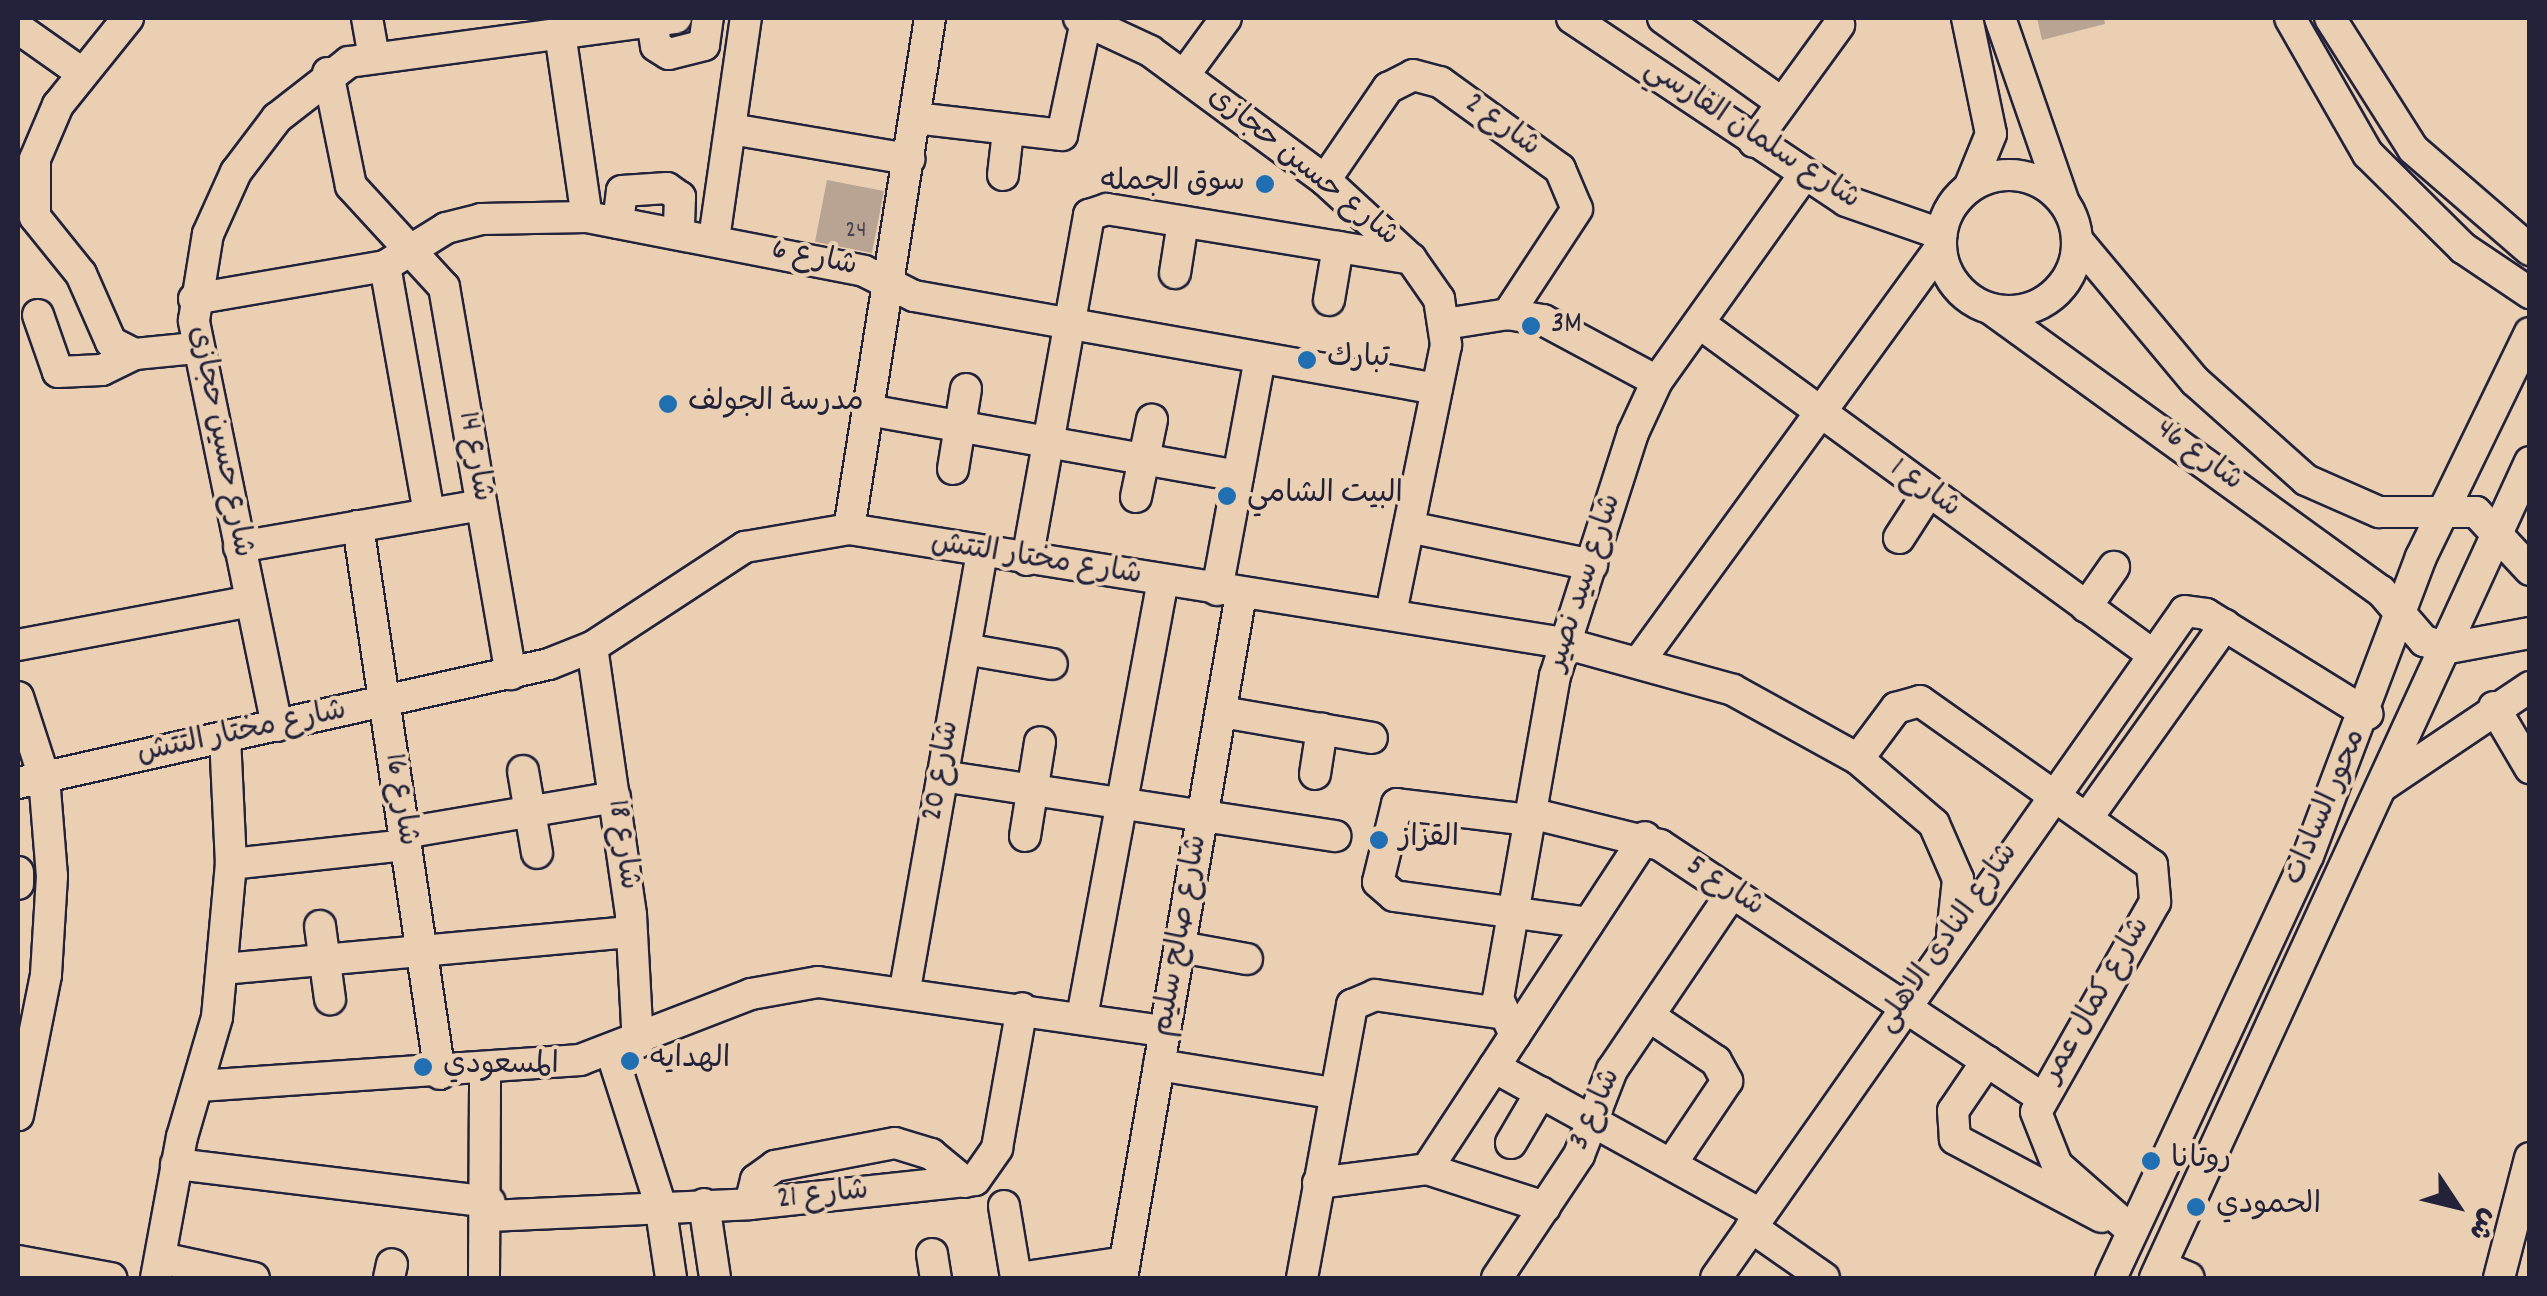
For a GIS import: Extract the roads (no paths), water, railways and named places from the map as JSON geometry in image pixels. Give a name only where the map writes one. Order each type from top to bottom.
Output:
[{"type":"street","points":[[128,18],[79,71],[36,159],[35,218],[81,274],[111,342],[135,354]]},
{"type":"street","points":[[368,18],[374,56]]},
{"type":"street","points":[[664,19],[656,46],[670,54],[704,45],[708,18]]},
{"type":"street","points":[[714,239],[746,18]]},
{"type":"street","points":[[849,529],[930,18]]},
{"type":"street","points":[[1186,74],[1226,18]]},
{"type":"street","name":"شارع سلمان الفارسي","points":[[1572,18],[1803,176],[1877,217],[1940,241]]},
{"type":"street","points":[[1663,18],[1724,68],[1782,104]]},
{"type":"street","points":[[1641,659],[1940,241],[1970,188],[1991,134],[1967,18]]},
{"type":"street","points":[[1940,241],[1957,287],[1991,309],[2022,310],[2051,296],[2071,271],[2077,240],[2000,18]]},
{"type":"street","points":[[2290,18],[2368,154],[2450,237],[2526,280]]},
{"type":"street","points":[[2330,18],[2413,148],[2530,250]]},
{"type":"street","name":"شارع حسين حجازى","points":[[278,726],[196,348],[194,299],[208,234],[236,172],[277,118],[328,74],[374,56],[546,28],[664,19]]},
{"type":"street","points":[[915,118],[1054,139],[1068,128],[1082,19]]},
{"type":"street","name":"شارع حسين حجازى","points":[[1082,19],[1186,74],[1325,180],[1411,259],[1446,324]]},
{"type":"street","points":[[1754,142],[1840,24]]},
{"type":"street","points":[[18,28],[79,71]]},
{"type":"street","points":[[546,28],[586,217]]},
{"type":"street","points":[[1698,104],[1724,68]]},
{"type":"street","name":"شارع 14","points":[[328,74],[351,186],[444,287],[510,674]]},
{"type":"street","name":"شارع 2","points":[[1325,180],[1388,88],[1412,75],[1440,82],[1560,170],[1577,209],[1508,314]]},
{"type":"street","points":[[730,129],[908,159]]},
{"type":"street","points":[[1003,175],[1008,132]]},
{"type":"street","name":"شارع سيد نصير","points":[[1507,1024],[1512,912],[1564,643],[1657,381],[1803,176]]},
{"type":"street","points":[[1970,188],[2020,176],[2064,202]]},
{"type":"street","points":[[618,222],[622,191],[667,188],[680,197],[680,233]]},
{"type":"street","points":[[1026,560],[1066,324],[1089,215],[1183,222],[1411,259]]},
{"type":"street","name":"شارع 6","points":[[194,299],[385,266],[481,220],[586,217],[714,239],[889,281],[914,296],[1437,389]]},
{"type":"street","points":[[1174,274],[1183,222]]},
{"type":"street","name":"شارع 46","points":[[2077,240],[2195,381],[2306,480],[2378,512],[2448,506]]},
{"type":"street","points":[[1328,300],[1338,247]]},
{"type":"street","points":[[385,266],[429,514]]},
{"type":"street","name":"شارع 46","points":[[1991,309],[2401,610],[2424,641],[2449,648]]},
{"type":"street","points":[[1391,612],[1437,389],[1446,324],[1508,314],[1575,333],[1657,381]]},
{"type":"street","points":[[38,315],[58,372],[102,370],[135,354],[196,348]]},
{"type":"street","name":"شارع 1","points":[[1699,323],[2152,654]]},
{"type":"street","name":"محور السادات","points":[[2111,1278],[2124,1226],[2368,714],[2401,610],[2530,333]]},
{"type":"street","name":"شارع صالح سليم","points":[[1123,1270],[1222,712],[1238,476],[1260,358]]},
{"type":"street","points":[[953,469],[966,389]]},
{"type":"street","points":[[868,410],[1238,476]]},
{"type":"street","points":[[1136,497],[1152,420]]},
{"type":"street","name":"محور السادات","points":[[2158,1272],[2449,648],[2530,462]]},
{"type":"street","points":[[1899,538],[1928,493]]},
{"type":"street","points":[[239,547],[481,505]]},
{"type":"street","points":[[2448,506],[2499,530],[2530,570]]},
{"type":"street","name":"شارع 16","points":[[358,526],[440,1074]]},
{"type":"street","points":[[1408,527],[1592,565]]},
{"type":"street","name":"شارع مختار التتش","points":[[30,780],[510,674],[592,647],[745,547],[849,529],[1228,592],[1391,612],[1564,643],[1641,659],[1762,703],[1858,759],[1913,803],[1950,850],[1958,879],[1952,935]]},
{"type":"street","name":"شارع 20","points":[[905,989],[982,553]]},
{"type":"street","points":[[2086,607],[2114,566]]},
{"type":"street","points":[[1082,1017],[1163,582]]},
{"type":"street","points":[[18,644],[250,601]]},
{"type":"street","name":"شارع النادى الاهلى","points":[[1716,1278],[1901,1005],[2152,654],[2192,608],[2225,625]]},
{"type":"street","points":[[2088,817],[2225,625],[2368,714]]},
{"type":"street","points":[[2449,648],[2530,634]]},
{"type":"street","name":"شارع 18","points":[[592,647],[631,932],[624,1047],[660,1204],[672,1278]]},
{"type":"street","points":[[964,649],[1052,664]]},
{"type":"street","points":[[2381,787],[2494,707],[2530,687]]},
{"type":"street","points":[[18,697],[51,926],[18,1115]]},
{"type":"street","name":"شارع كمال عمر","points":[[1858,759],[1896,708],[1920,701],[2144,856],[2158,890],[2042,1098],[2041,1143],[2124,1226]]},
{"type":"street","points":[[2494,707],[2530,768]]},
{"type":"street","points":[[1222,712],[1372,738]]},
{"type":"street","points":[[1314,774],[1322,729]]},
{"type":"street","points":[[225,737],[231,864],[223,969],[199,1086],[176,1164],[159,1268],[252,1268]]},
{"type":"street","points":[[1025,836],[1040,742]]},
{"type":"street","points":[[524,771],[537,853]]},
{"type":"street","points":[[942,776],[1334,836]]},
{"type":"street","points":[[231,864],[405,839],[615,797]]},
{"type":"street","name":"شارع 5","points":[[1588,924],[1387,894],[1378,882],[1386,817],[1404,802],[1529,817],[1645,837],[2042,1098]]},
{"type":"street","points":[[1427,1169],[1494,1066],[1507,1024],[1588,924],[1645,837]]},
{"type":"street","points":[[18,872],[18,884]]},
{"type":"street","name":"شارع 3","points":[[1496,1278],[1545,1207],[1596,1120],[1612,1070],[1732,893]]},
{"type":"street","points":[[320,926],[330,999]]},
{"type":"street","points":[[223,969],[631,932]]},
{"type":"street","points":[[1180,946],[1247,958]]},
{"type":"street","points":[[199,1086],[486,1072],[624,1047],[784,986],[905,989],[1164,1031]]},
{"type":"street","points":[[1302,1278],[1345,1016],[1362,998],[1507,1024]]},
{"type":"street","points":[[750,1204],[756,1180],[775,1166],[895,1144],[931,1154],[965,1182],[986,1172],[997,1148],[1022,1008]]},
{"type":"street","points":[[1649,1016],[1716,1060],[1727,1081],[1672,1163]]},
{"type":"street","points":[[1987,1061],[1952,1111],[1956,1139],[2037,1190],[2124,1226]]},
{"type":"street","points":[[1159,1065],[1332,1094]]},
{"type":"street","points":[[1494,1066],[1672,1163],[1756,1221],[1824,1278]]},
{"type":"street","points":[[484,1278],[490,1209],[486,1072]]},
{"type":"street","points":[[1511,1143],[1541,1092]]},
{"type":"street","points":[[2499,1278],[2530,1158]]},
{"type":"street","name":"شارع 21","points":[[176,1164],[490,1209],[750,1204],[965,1182]]},
{"type":"street","points":[[1318,1184],[1427,1169],[1545,1207]]},
{"type":"street","points":[[704,1204],[715,1278]]},
{"type":"street","points":[[1004,1206],[1018,1278],[1123,1270]]},
{"type":"street","points":[[18,1261],[111,1278]]},
{"type":"street","points":[[2158,1272],[2189,1278]]},
{"type":"place","name":"سوق الجمله","points":[[1265,184]]},
{"type":"place","name":"3M","points":[[1531,326]]},
{"type":"place","name":"تبارك","points":[[1307,360]]},
{"type":"place","name":"مدرسة الجولف","points":[[668,404]]},
{"type":"place","name":"البيت الشامي","points":[[1227,496]]},
{"type":"place","name":"القزاز","points":[[1379,840]]},
{"type":"place","name":"الهدايه","points":[[630,1061]]},
{"type":"place","name":"المسعودي","points":[[423,1067]]},
{"type":"place","name":"روتانا","points":[[2151,1161]]},
{"type":"place","name":"الحمودي","points":[[2196,1207]]}]
